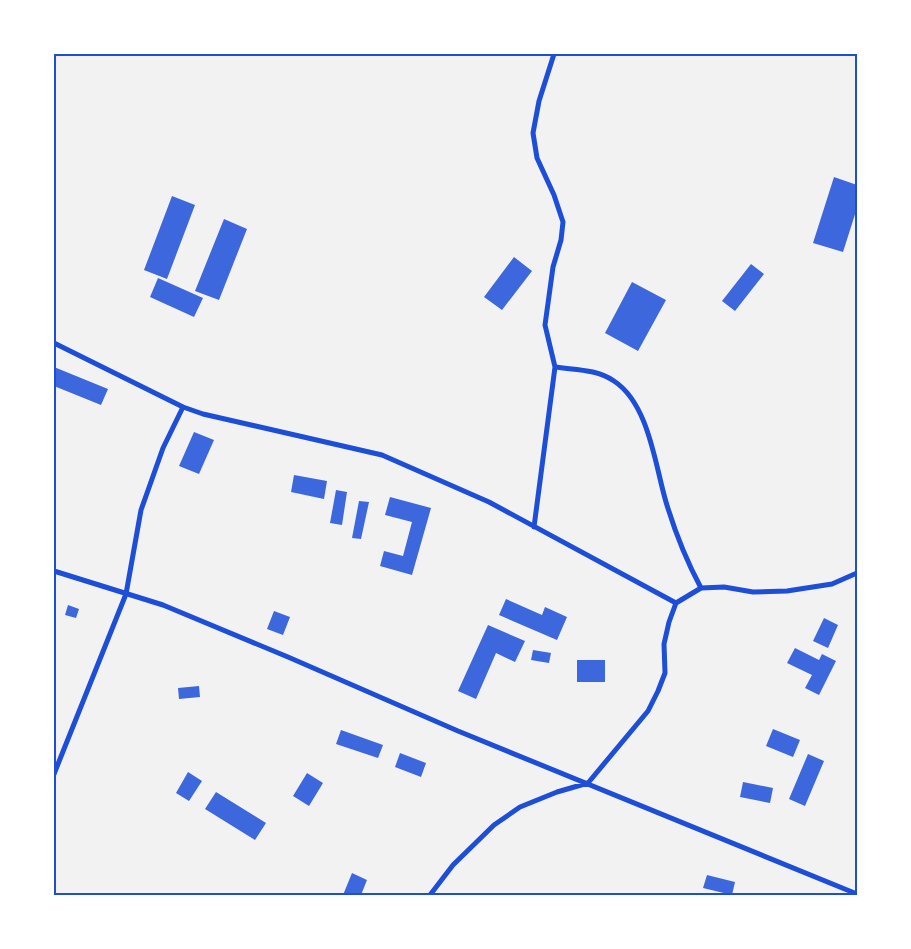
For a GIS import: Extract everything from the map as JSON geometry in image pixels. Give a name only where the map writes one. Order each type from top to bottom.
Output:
[{"type":"street","points":[[534,527],[555,368],[545,324],[553,267],[561,240],[563,222],[554,195],[537,158],[533,133],[539,101],[554,54]]},
{"type":"street","points":[[54,343],[183,407],[221,420],[382,455],[489,502],[676,603]]},
{"type":"street","points":[[555,368],[598,372],[616,382],[633,400],[644,421],[666,503],[687,561],[700,588]]},
{"type":"street","points":[[54,774],[126,594],[141,510],[163,448],[183,407]]},
{"type":"street","points":[[54,571],[163,605],[458,731],[857,894]]},
{"type":"street","points":[[430,895],[454,865],[494,825],[520,807],[557,792],[588,783],[648,711],[658,691],[665,673],[664,644],[676,603],[700,588],[724,587],[754,592],[787,591],[832,584],[857,573]]},
{"type":"building","points":[[834,177],[857,185],[857,208],[843,252],[813,243]]},
{"type":"building","points":[[172,196],[195,205],[167,279],[144,270]]},
{"type":"building","points":[[224,219],[247,229],[219,300],[195,291]]},
{"type":"building","points":[[514,257],[532,271],[502,310],[484,297]]},
{"type":"building","points":[[751,264],[764,274],[735,311],[722,301]]},
{"type":"building","points":[[158,278],[203,298],[194,317],[150,297]]},
{"type":"building","points":[[632,282],[666,300],[638,351],[605,333]]},
{"type":"building","points":[[54,367],[108,389],[101,405],[54,386]]},
{"type":"building","points":[[194,432],[214,440],[199,474],[179,466]]},
{"type":"building","points":[[294,475],[327,481],[324,499],[291,492]]},
{"type":"building","points":[[336,490],[347,492],[342,525],[330,523]]},
{"type":"building","points":[[390,497],[431,508],[412,575],[380,566],[384,551],[403,556],[412,522],[385,515]]},
{"type":"building","points":[[359,501],[369,502],[361,539],[352,538]]},
{"type":"building","points":[[506,599],[542,615],[545,607],[567,617],[557,640],[499,615]]},
{"type":"building","points":[[68,605],[79,609],[76,618],[65,615]]},
{"type":"building","points":[[274,611],[290,617],[283,635],[267,629]]},
{"type":"building","points":[[824,618],[838,625],[828,648],[813,641]]},
{"type":"building","points":[[488,625],[525,641],[515,662],[496,653],[476,699],[458,691]]},
{"type":"building","points":[[795,648],[819,660],[822,654],[836,661],[819,695],[805,688],[812,675],[787,663]]},
{"type":"building","points":[[533,650],[551,653],[549,663],[531,660]]},
{"type":"building","points":[[577,660],[605,660],[605,682],[577,682]]},
{"type":"building","points":[[199,686],[200,697],[179,699],[178,688]]},
{"type":"building","points":[[773,729],[800,740],[793,757],[766,746]]},
{"type":"building","points":[[341,730],[383,745],[378,758],[336,744]]},
{"type":"building","points":[[400,753],[426,763],[421,777],[395,767]]},
{"type":"building","points":[[808,754],[824,761],[805,806],[789,799]]},
{"type":"building","points":[[188,772],[202,781],[189,801],[176,793]]},
{"type":"building","points":[[307,773],[323,783],[309,806],[293,796]]},
{"type":"building","points":[[743,782],[773,788],[770,803],[740,797]]},
{"type":"building","points":[[216,792],[266,823],[255,840],[205,809]]},
{"type":"building","points":[[352,873],[367,880],[361,895],[343,895]]},
{"type":"building","points":[[707,875],[735,882],[732,895],[703,888]]}]
